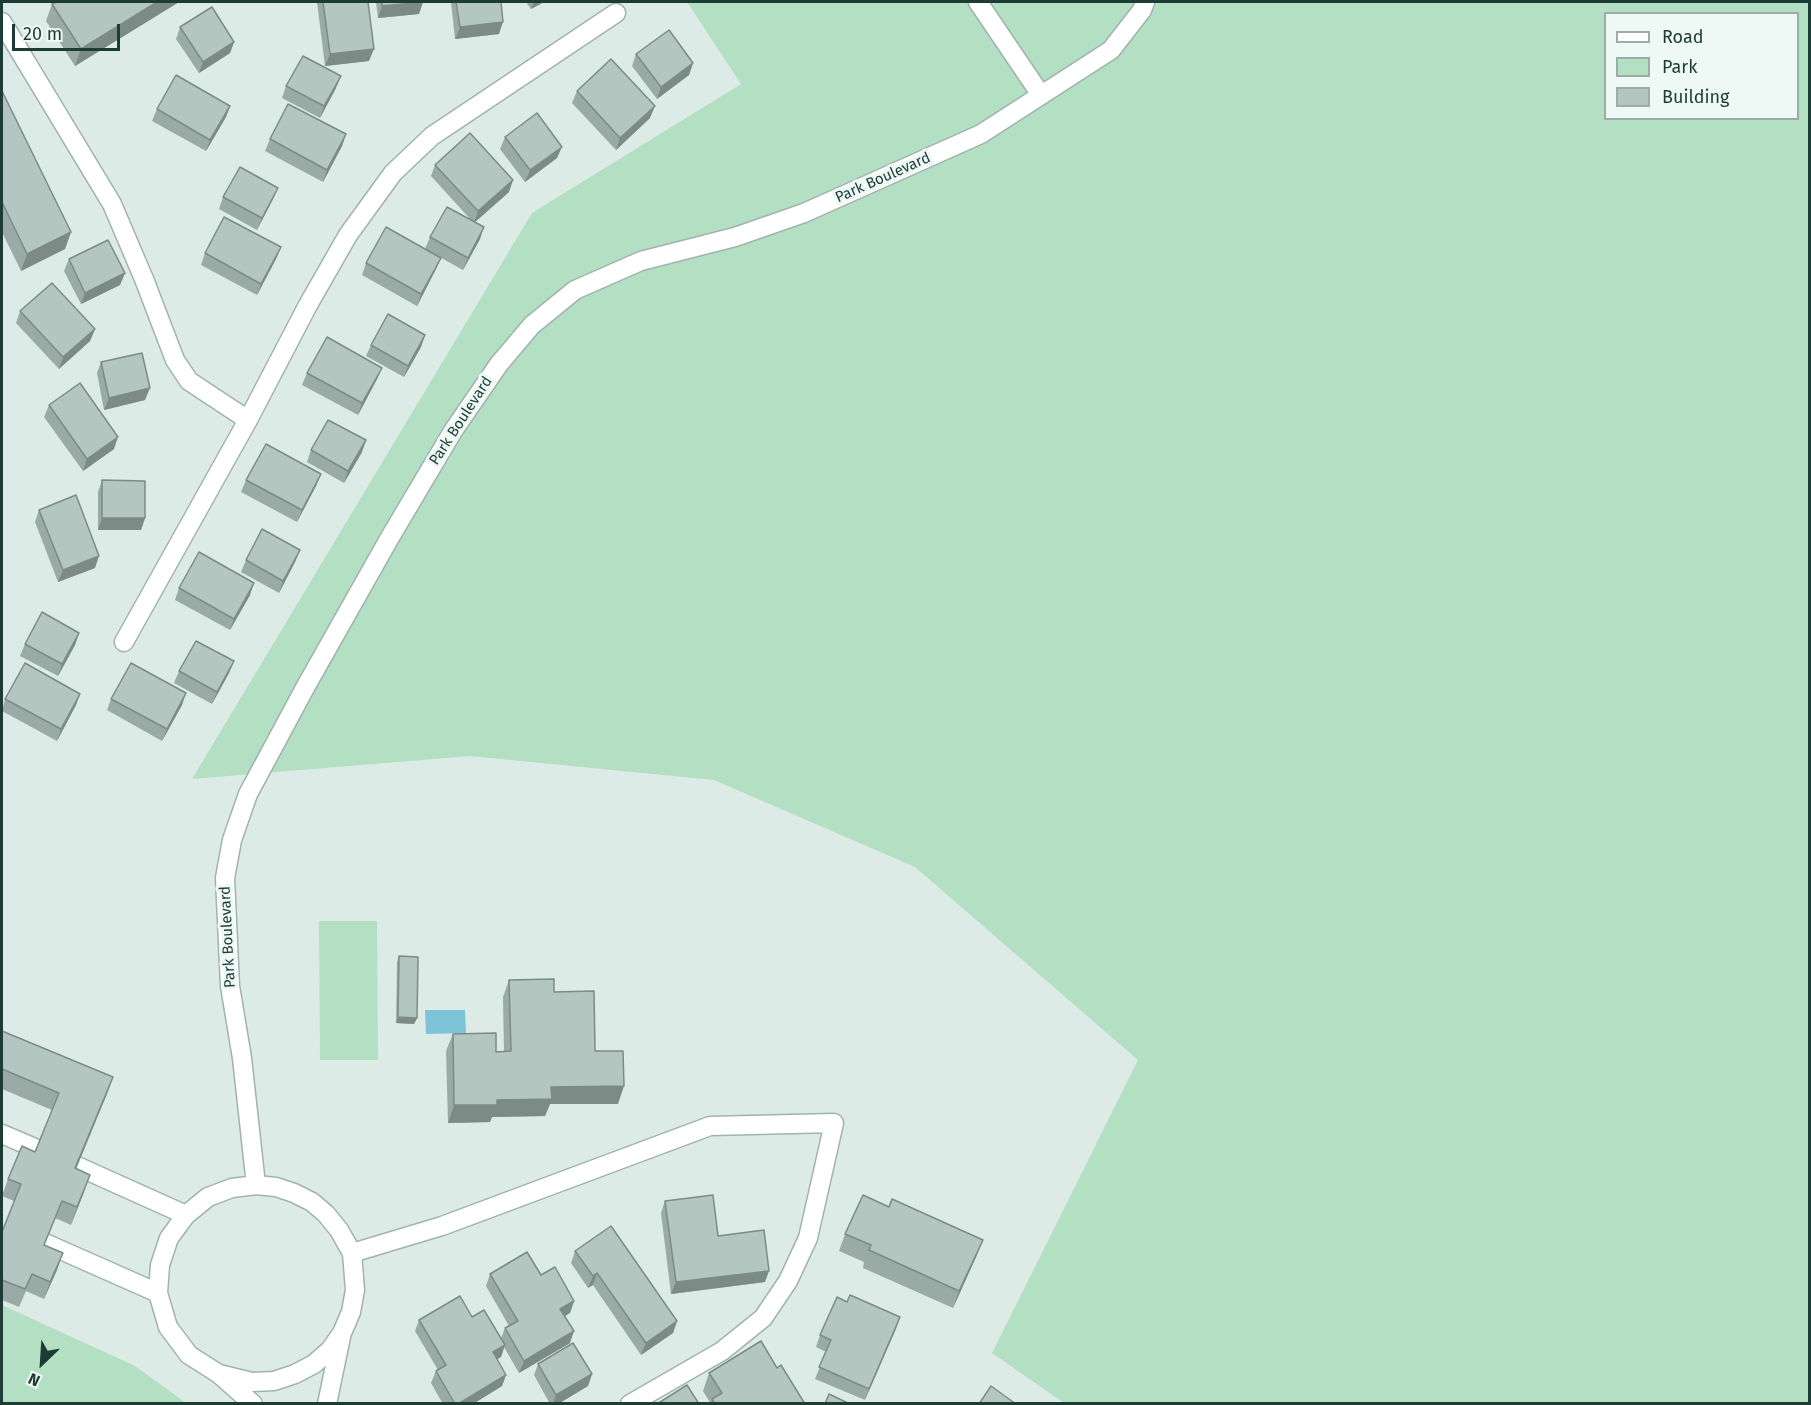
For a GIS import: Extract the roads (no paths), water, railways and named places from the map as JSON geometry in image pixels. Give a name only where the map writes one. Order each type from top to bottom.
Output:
[{"type":"street","points":[[978,2],[1041,95]]},
{"type":"street","name":"Park Boulevard","points":[[256,1185],[242,1058],[230,986],[225,878],[232,840],[248,794],[388,539],[453,431],[499,364],[531,325],[575,290],[641,261],[735,237],[804,213],[981,134],[1111,50],[1142,10],[1145,2]]},
{"type":"street","points":[[124,642],[348,235],[393,173],[432,136],[616,13]]},
{"type":"street","points":[[2,22],[112,204],[175,360],[189,381],[248,420]]},
{"type":"street","points":[[352,1253],[442,1226],[710,1126],[834,1123],[808,1238],[788,1281],[763,1318],[722,1352],[630,1404]]},
{"type":"street","points":[[2,1134],[37,1149]]},
{"type":"street","points":[[77,1167],[186,1215]]},
{"type":"street","points":[[253,1404],[219,1374],[189,1355],[168,1326],[158,1293],[160,1265],[169,1238],[186,1215],[208,1197],[231,1188],[256,1185],[276,1187],[312,1202],[339,1230],[352,1253],[355,1290],[351,1312],[342,1333],[327,1404]]},
{"type":"street","points":[[45,1243],[158,1293]]},
{"type":"street","points":[[219,1374],[252,1382],[274,1381],[295,1374],[314,1364],[330,1350],[342,1333]]},
{"type":"water","points":[[425,1010],[465,1010],[466,1033],[426,1034]]}]
